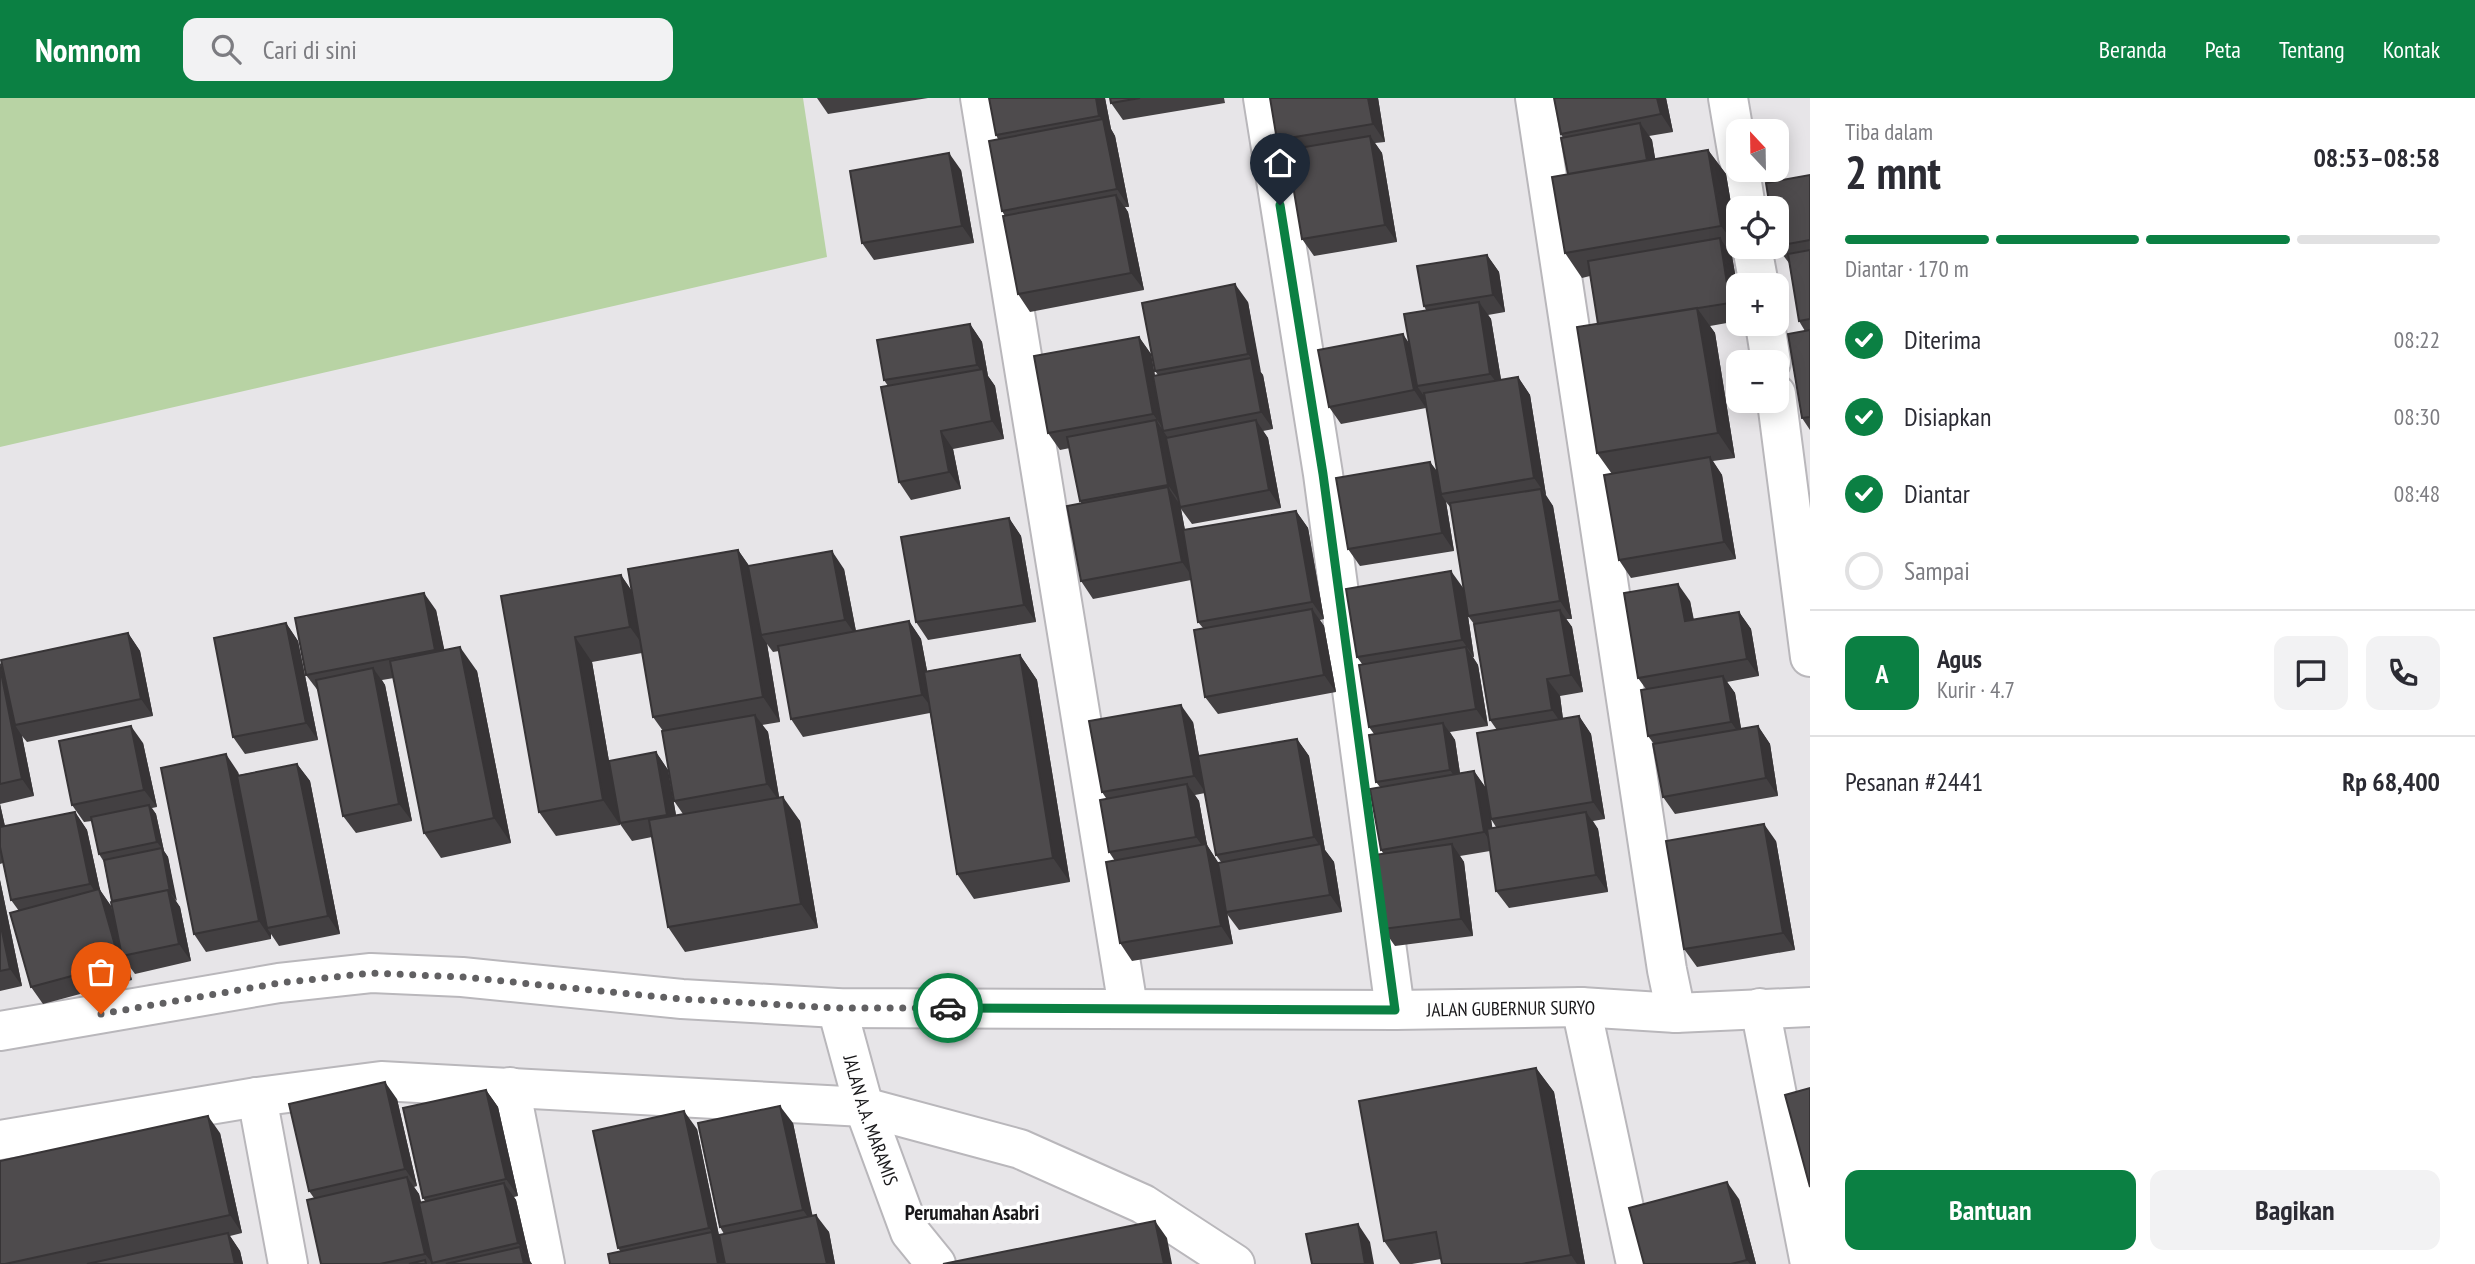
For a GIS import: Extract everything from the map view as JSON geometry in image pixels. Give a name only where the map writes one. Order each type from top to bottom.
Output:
[{"type":"street","points":[[980,98],[1128,1007]]},
{"type":"street","points":[[1263,98],[1323,474],[1395,1010]]},
{"type":"street","points":[[1535,98],[1667,970],[1676,1013]]},
{"type":"street","points":[[1728,98],[1732,119]]},
{"type":"street","points":[[1778,413],[1810,657]]},
{"type":"street","name":"JALAN GUBERNUR SURYO","points":[[0,1031],[279,983],[371,973],[462,977],[682,999],[837,1008],[1395,1010],[1581,1007],[1676,1013],[1810,1007]]},
{"type":"street","points":[[1581,1007],[1636,1264]]},
{"type":"street","name":"JALAN A.A. MARAMIS","points":[[837,1008],[904,1248],[936,1264]]},
{"type":"street","points":[[1760,1008],[1810,1264]]},
{"type":"street","points":[[0,1140],[257,1097],[381,1081],[864,1107],[1020,1149],[1143,1205],[1235,1264]]},
{"type":"street","points":[[510,1087],[545,1264]]},
{"type":"street","points":[[257,1097],[288,1264]]},
{"type":"green space","points":[[0,98],[803,98],[827,257],[0,447]]},
{"type":"building","points":[[989,98],[1096,98],[1099,116],[996,135]]},
{"type":"building","points":[[1110,98],[1140,98],[1111,103]]},
{"type":"building","points":[[1270,98],[1368,98],[1373,124],[1277,140]]},
{"type":"building","points":[[1554,98],[1657,98],[1661,114],[1561,134]]},
{"type":"building","points":[[1103,119],[1117,189],[1002,211],[989,141]]},
{"type":"building","points":[[1640,123],[1647,160],[1568,174],[1561,138]]},
{"type":"building","points":[[1370,136],[1385,225],[1302,239],[1287,150]]},
{"type":"building","points":[[1708,150],[1721,226],[1565,253],[1552,177]]},
{"type":"building","points":[[949,153],[962,226],[862,243],[850,171]]},
{"type":"building","points":[[1810,175],[1810,240],[1789,244],[1789,196],[1768,196],[1766,183],[1789,182],[1789,179]]},
{"type":"building","points":[[1116,195],[1131,273],[1018,294],[1003,216]]},
{"type":"building","points":[[1720,238],[1726,277],[1726,304],[1598,324],[1588,261]]},
{"type":"building","points":[[1810,250],[1810,319],[1799,321],[1789,254]]},
{"type":"building","points":[[1487,255],[1493,295],[1424,306],[1417,266]]},
{"type":"building","points":[[1235,284],[1248,354],[1155,371],[1142,303]]},
{"type":"building","points":[[1479,302],[1490,374],[1417,386],[1404,314]]},
{"type":"building","points":[[1697,308],[1718,433],[1597,453],[1577,327]]},
{"type":"building","points":[[970,324],[977,365],[884,380],[877,340]]},
{"type":"building","points":[[1810,330],[1810,417],[1802,418],[1789,334]]},
{"type":"building","points":[[1403,334],[1414,390],[1329,407],[1318,350]]},
{"type":"building","points":[[1139,337],[1153,414],[1048,433],[1034,356]]},
{"type":"building","points":[[1251,358],[1261,412],[1163,431],[1153,376]]},
{"type":"building","points":[[983,369],[992,421],[941,431],[949,472],[899,482],[881,387]]},
{"type":"building","points":[[1518,377],[1534,478],[1441,494],[1424,393]]},
{"type":"building","points":[[1156,420],[1168,485],[1080,501],[1067,437]]},
{"type":"building","points":[[1256,420],[1269,490],[1180,507],[1166,438]]},
{"type":"building","points":[[1710,457],[1724,542],[1619,560],[1604,475]]},
{"type":"building","points":[[1430,462],[1442,533],[1348,549],[1336,478]]},
{"type":"building","points":[[1168,487],[1182,562],[1081,581],[1067,506]]},
{"type":"building","points":[[1541,489],[1560,601],[1468,616],[1450,503]]},
{"type":"building","points":[[1296,511],[1312,602],[1198,622],[1183,530]]},
{"type":"building","points":[[1009,518],[1024,605],[916,622],[901,537]]},
{"type":"building","points":[[738,550],[763,697],[653,717],[628,569]]},
{"type":"building","points":[[832,551],[845,620],[761,635],[748,566]]},
{"type":"building","points":[[1451,571],[1462,640],[1357,657],[1346,589]]},
{"type":"building","points":[[621,575],[630,627],[575,637],[603,800],[539,812],[501,596]]},
{"type":"building","points":[[1678,584],[1685,621],[1739,612],[1747,659],[1638,678],[1624,593]]},
{"type":"building","points":[[424,593],[435,650],[306,675],[295,618]]},
{"type":"building","points":[[1312,609],[1324,675],[1205,697],[1194,630]]},
{"type":"building","points":[[1560,610],[1571,675],[1547,679],[1552,710],[1490,720],[1474,624]]},
{"type":"building","points":[[909,621],[922,695],[791,719],[778,646]]},
{"type":"building","points":[[286,623],[306,723],[233,737],[214,638]]},
{"type":"building","points":[[128,633],[141,699],[15,725],[1,660]]},
{"type":"building","points":[[460,647],[494,818],[424,833],[390,661]]},
{"type":"building","points":[[1466,647],[1476,709],[1369,727],[1359,665]]},
{"type":"building","points":[[1020,655],[1053,858],[957,874],[924,672]]},
{"type":"building","points":[[0,667],[22,779],[0,784]]},
{"type":"building","points":[[373,668],[399,804],[343,816],[316,680]]},
{"type":"building","points":[[1723,676],[1731,722],[1648,736],[1641,690]]},
{"type":"building","points":[[1181,705],[1194,776],[1102,792],[1089,721]]},
{"type":"building","points":[[755,715],[767,784],[674,801],[662,731]]},
{"type":"building","points":[[1579,716],[1593,802],[1491,819],[1477,733]]},
{"type":"building","points":[[1443,723],[1450,770],[1376,782],[1369,735]]},
{"type":"building","points":[[131,726],[144,790],[72,805],[59,741]]},
{"type":"building","points":[[1758,726],[1766,778],[1663,797],[1653,744]]},
{"type":"building","points":[[1297,739],[1314,837],[1216,855],[1198,756]]},
{"type":"building","points":[[656,752],[667,815],[620,823],[609,761]]},
{"type":"building","points":[[226,754],[259,921],[194,934],[161,768]]},
{"type":"building","points":[[297,764],[328,916],[267,928],[237,776]]},
{"type":"building","points":[[1474,771],[1484,832],[1381,850],[1370,789]]},
{"type":"building","points":[[1187,784],[1196,837],[1109,852],[1100,800]]},
{"type":"building","points":[[783,797],[801,904],[668,927],[649,820]]},
{"type":"building","points":[[149,805],[157,842],[99,854],[91,817]]},
{"type":"building","points":[[75,812],[90,884],[11,900],[0,847],[0,827]]},
{"type":"building","points":[[1586,812],[1596,875],[1496,891],[1487,829]]},
{"type":"building","points":[[1764,824],[1783,933],[1684,949],[1666,841]]},
{"type":"building","points":[[1206,844],[1221,926],[1120,943],[1106,862]]},
{"type":"building","points":[[1321,844],[1330,895],[1226,912],[1218,863]]},
{"type":"building","points":[[1452,844],[1461,919],[1383,929],[1374,855]]},
{"type":"building","points":[[162,848],[170,892],[168,890],[112,901],[104,860]]},
{"type":"building","points":[[99,889],[120,963],[31,987],[10,913]]},
{"type":"building","points":[[168,890],[179,944],[122,956],[111,902]]},
{"type":"building","points":[[0,922],[10,969],[0,971]]},
{"type":"building","points":[[1536,1068],[1571,1255],[1522,1264],[1442,1264],[1436,1232],[1384,1241],[1359,1101]]},
{"type":"building","points":[[385,1082],[405,1169],[309,1191],[289,1104]]},
{"type":"building","points":[[1810,1088],[1810,1187],[1785,1095]]},
{"type":"building","points":[[486,1090],[506,1179],[423,1198],[403,1108]]},
{"type":"building","points":[[780,1106],[803,1210],[720,1227],[698,1123]]},
{"type":"building","points":[[684,1111],[709,1228],[618,1248],[593,1131]]},
{"type":"building","points":[[208,1116],[230,1215],[0,1264],[0,1161]]},
{"type":"building","points":[[407,1177],[425,1254],[380,1264],[321,1264],[307,1200]]},
{"type":"building","points":[[1727,1182],[1747,1260],[1731,1264],[1644,1264],[1629,1208]]},
{"type":"building","points":[[504,1183],[518,1243],[432,1263],[419,1203]]},
{"type":"building","points":[[816,1215],[827,1264],[725,1264],[719,1235]]},
{"type":"building","points":[[1155,1221],[1164,1264],[943,1264]]},
{"type":"building","points":[[1358,1224],[1365,1264],[1312,1264],[1306,1234]]},
{"type":"building","points":[[712,1232],[718,1264],[610,1264],[608,1254]]},
{"type":"building","points":[[228,1233],[235,1264],[87,1264]]},
{"type":"building","points":[[520,1247],[524,1264],[446,1264]]},
{"type":"building","points":[[425,1260],[426,1264],[409,1264]]},
{"type":"way so far","points":[[101,1014],[279,983],[371,973],[462,977],[682,999],[837,1008],[948,1008]]},
{"type":"district","name":"Perumahan Asabri","points":[[972,1212]]},
{"type":"route","points":[[948,1008],[1395,1010],[1323,474],[1280,205]]}]
